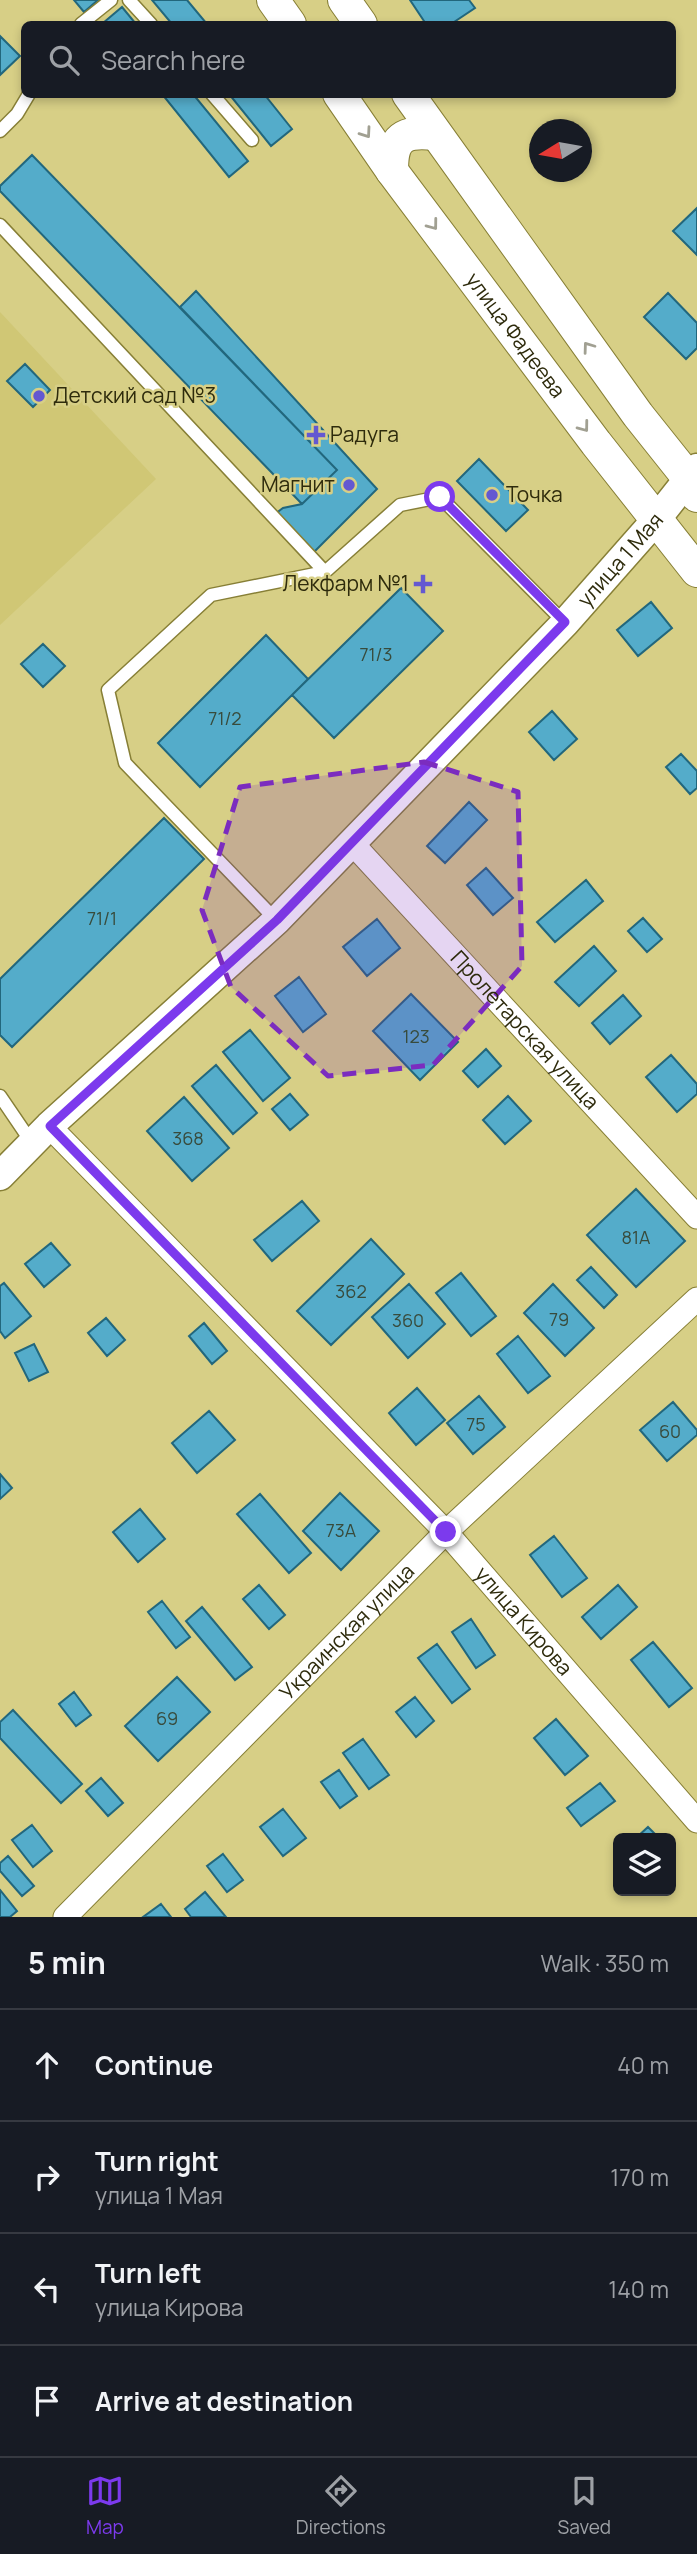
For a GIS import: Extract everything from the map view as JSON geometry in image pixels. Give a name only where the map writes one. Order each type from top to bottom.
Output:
[{"type":"main road","points":[[274,0],[288,21]]},
{"type":"main road","points":[[344,0],[358,21]]},
{"type":"main road","name":"улица Фадеева","points":[[342,98],[392,171],[655,521],[697,571]]},
{"type":"main road","points":[[411,98],[638,415],[694,481]]},
{"type":"main road","points":[[392,171],[392,151],[400,138],[414,132],[435,134]]},
{"type":"street","name":"улица 1 Мая","points":[[0,1176],[41,1134],[277,920],[565,622],[694,481]]},
{"type":"street","name":"Пролетарская улица","points":[[351,842],[697,1217]]},
{"type":"street","name":"улица Кирова","points":[[41,1134],[446,1532],[697,1821]]},
{"type":"street","name":"Украинская улица","points":[[65,1917],[446,1532],[697,1299]]},
{"type":"lane","points":[[86,21],[111,0]]},
{"type":"lane","points":[[129,0],[148,21]]},
{"type":"lane","points":[[0,131],[17,114],[27,98]]},
{"type":"lane","points":[[215,98],[252,140]]},
{"type":"lane","points":[[0,225],[325,572]]},
{"type":"lane","points":[[277,920],[125,763],[108,690],[211,595],[325,572],[400,505],[440,497],[565,622]]},
{"type":"lane","points":[[0,1096],[41,1134]]},
{"type":"highlighted area","points":[[424,762],[518,792],[522,966],[433,1065],[328,1076],[231,987],[202,910],[240,787]]},
{"type":"shaded area","name":"Детский сад №3","points":[[0,312],[156,479],[0,625]]},
{"type":"building","points":[[74,0],[98,0],[84,12]]},
{"type":"building","points":[[152,0],[187,0],[204,21],[170,21]]},
{"type":"building","points":[[410,0],[469,0],[475,8],[456,21],[424,21]]},
{"type":"building","points":[[122,7],[134,21],[105,21]]},
{"type":"building","points":[[0,36],[20,56],[0,75]]},
{"type":"building","points":[[165,98],[196,98],[248,161],[229,177]]},
{"type":"building","points":[[232,98],[267,98],[292,129],[271,146]]},
{"type":"building","points":[[32,155],[337,470],[302,504],[0,191],[0,186]]},
{"type":"building","points":[[697,208],[697,255],[673,231]]},
{"type":"building","points":[[196,291],[377,489],[311,555],[275,514],[283,508],[302,504],[337,470],[180,307]]},
{"type":"building","points":[[668,293],[697,323],[697,348],[686,359],[644,317]]},
{"type":"building","points":[[25,364],[50,390],[33,407],[7,381]]},
{"type":"building","points":[[479,459],[528,510],[506,531],[457,481]]},
{"type":"building","points":[[401,588],[443,631],[334,738],[292,695]]},
{"type":"building","points":[[651,602],[672,628],[638,656],[617,630]]},
{"type":"building","points":[[266,635],[308,679],[200,787],[158,743]]},
{"type":"building","points":[[43,644],[65,666],[43,687],[21,664]]},
{"type":"building","points":[[552,711],[577,739],[554,760],[529,732]]},
{"type":"building","points":[[681,754],[697,771],[697,788],[690,794],[666,767]]},
{"type":"building","points":[[469,802],[487,820],[445,863],[427,846]]},
{"type":"building","points":[[164,818],[204,859],[12,1047],[0,1035],[0,979]]},
{"type":"building","points":[[486,868],[513,898],[493,915],[467,885]]},
{"type":"building","points":[[586,880],[603,901],[555,942],[537,922]]},
{"type":"building","points":[[643,918],[662,939],[647,952],[628,931]]},
{"type":"building","points":[[377,919],[400,948],[367,976],[343,947]]},
{"type":"building","points":[[594,946],[616,971],[579,1006],[555,982]]},
{"type":"building","points":[[299,977],[326,1014],[303,1032],[275,996]]},
{"type":"building","points":[[411,994],[458,1042],[420,1080],[373,1031]]},
{"type":"building","points":[[623,995],[641,1016],[610,1044],[592,1023]]},
{"type":"building","points":[[250,1030],[290,1078],[263,1101],[223,1052]]},
{"type":"building","points":[[486,1049],[501,1066],[478,1087],[463,1071]]},
{"type":"building","points":[[671,1055],[697,1084],[697,1094],[677,1112],[646,1077]]},
{"type":"building","points":[[216,1065],[257,1113],[233,1134],[192,1086]]},
{"type":"building","points":[[290,1094],[308,1115],[290,1130],[272,1109]]},
{"type":"building","points":[[508,1096],[531,1121],[505,1144],[483,1120]]},
{"type":"building","points":[[184,1097],[229,1148],[192,1181],[147,1131]]},
{"type":"building","points":[[636,1189],[685,1241],[636,1287],[587,1235]]},
{"type":"building","points":[[302,1201],[319,1221],[272,1261],[254,1240]]},
{"type":"building","points":[[371,1239],[404,1274],[331,1345],[297,1311]]},
{"type":"building","points":[[51,1243],[70,1265],[44,1287],[25,1264]]},
{"type":"building","points":[[591,1267],[617,1295],[604,1308],[577,1280]]},
{"type":"building","points":[[461,1273],[496,1316],[471,1336],[436,1293]]},
{"type":"building","points":[[4,1283],[31,1316],[5,1338],[0,1331],[0,1286]]},
{"type":"building","points":[[409,1284],[445,1324],[408,1358],[372,1317]]},
{"type":"building","points":[[553,1284],[594,1328],[565,1356],[524,1313]]},
{"type":"building","points":[[106,1318],[125,1340],[107,1356],[88,1333]]},
{"type":"building","points":[[204,1323],[227,1351],[212,1364],[189,1336]]},
{"type":"building","points":[[518,1336],[550,1376],[528,1393],[497,1354]]},
{"type":"building","points":[[34,1344],[48,1372],[29,1381],[15,1353]]},
{"type":"building","points":[[417,1388],[445,1420],[416,1445],[389,1413]]},
{"type":"building","points":[[479,1396],[505,1427],[473,1454],[447,1423]]},
{"type":"building","points":[[673,1402],[697,1430],[697,1435],[667,1461],[640,1430]]},
{"type":"building","points":[[209,1411],[235,1440],[197,1473],[172,1443]]},
{"type":"building","points":[[0,1474],[12,1488],[0,1499]]},
{"type":"building","points":[[340,1493],[379,1531],[341,1570],[303,1531]]},
{"type":"building","points":[[260,1494],[311,1553],[289,1573],[237,1514]]},
{"type":"building","points":[[140,1509],[165,1539],[138,1562],[113,1532]]},
{"type":"building","points":[[554,1536],[587,1578],[562,1597],[530,1555]]},
{"type":"building","points":[[259,1585],[285,1615],[269,1629],[243,1599]]},
{"type":"building","points":[[618,1585],[637,1607],[601,1639],[582,1617]]},
{"type":"building","points":[[162,1601],[190,1637],[176,1648],[148,1612]]},
{"type":"building","points":[[202,1607],[252,1667],[235,1680],[186,1621]]},
{"type":"building","points":[[471,1619],[495,1655],[476,1668],[452,1632]]},
{"type":"building","points":[[653,1642],[692,1688],[669,1707],[631,1660]]},
{"type":"building","points":[[437,1644],[470,1689],[452,1703],[418,1658]]},
{"type":"building","points":[[177,1677],[210,1712],[158,1761],[125,1726]]},
{"type":"building","points":[[74,1692],[91,1715],[76,1726],[59,1704]]},
{"type":"building","points":[[415,1697],[434,1721],[416,1737],[396,1712]]},
{"type":"building","points":[[13,1710],[82,1784],[61,1803],[0,1738],[0,1722]]},
{"type":"building","points":[[556,1719],[588,1756],[565,1775],[534,1738]]},
{"type":"building","points":[[363,1739],[389,1775],[369,1789],[343,1753]]},
{"type":"building","points":[[339,1770],[357,1796],[340,1808],[321,1782]]},
{"type":"building","points":[[101,1778],[123,1803],[108,1816],[86,1791]]},
{"type":"building","points":[[600,1783],[615,1801],[581,1826],[567,1808]]},
{"type":"building","points":[[283,1809],[306,1838],[283,1856],[260,1827]]},
{"type":"building","points":[[32,1825],[52,1851],[33,1867],[12,1840]]},
{"type":"building","points":[[648,1827],[654,1833],[641,1833]]},
{"type":"building","points":[[223,1854],[243,1880],[227,1892],[207,1866]]},
{"type":"building","points":[[8,1856],[34,1886],[22,1896],[0,1871],[0,1863]]},
{"type":"building","points":[[0,1890],[17,1911],[10,1917],[0,1917]]},
{"type":"building","points":[[205,1892],[226,1917],[191,1917],[185,1909]]},
{"type":"building","points":[[161,1904],[171,1917],[143,1917]]},
{"type":"place","name":"Детский сад №3","points":[[39,396]]},
{"type":"place","name":"Радуга","points":[[316,435]]},
{"type":"place","name":"Магнит","points":[[349,485]]},
{"type":"place","name":"Точка","points":[[492,495]]},
{"type":"place","name":"Лекфарм №1","points":[[423,584]]},
{"type":"route","points":[[440,497],[565,622],[277,920],[50,1126],[446,1532]]}]
